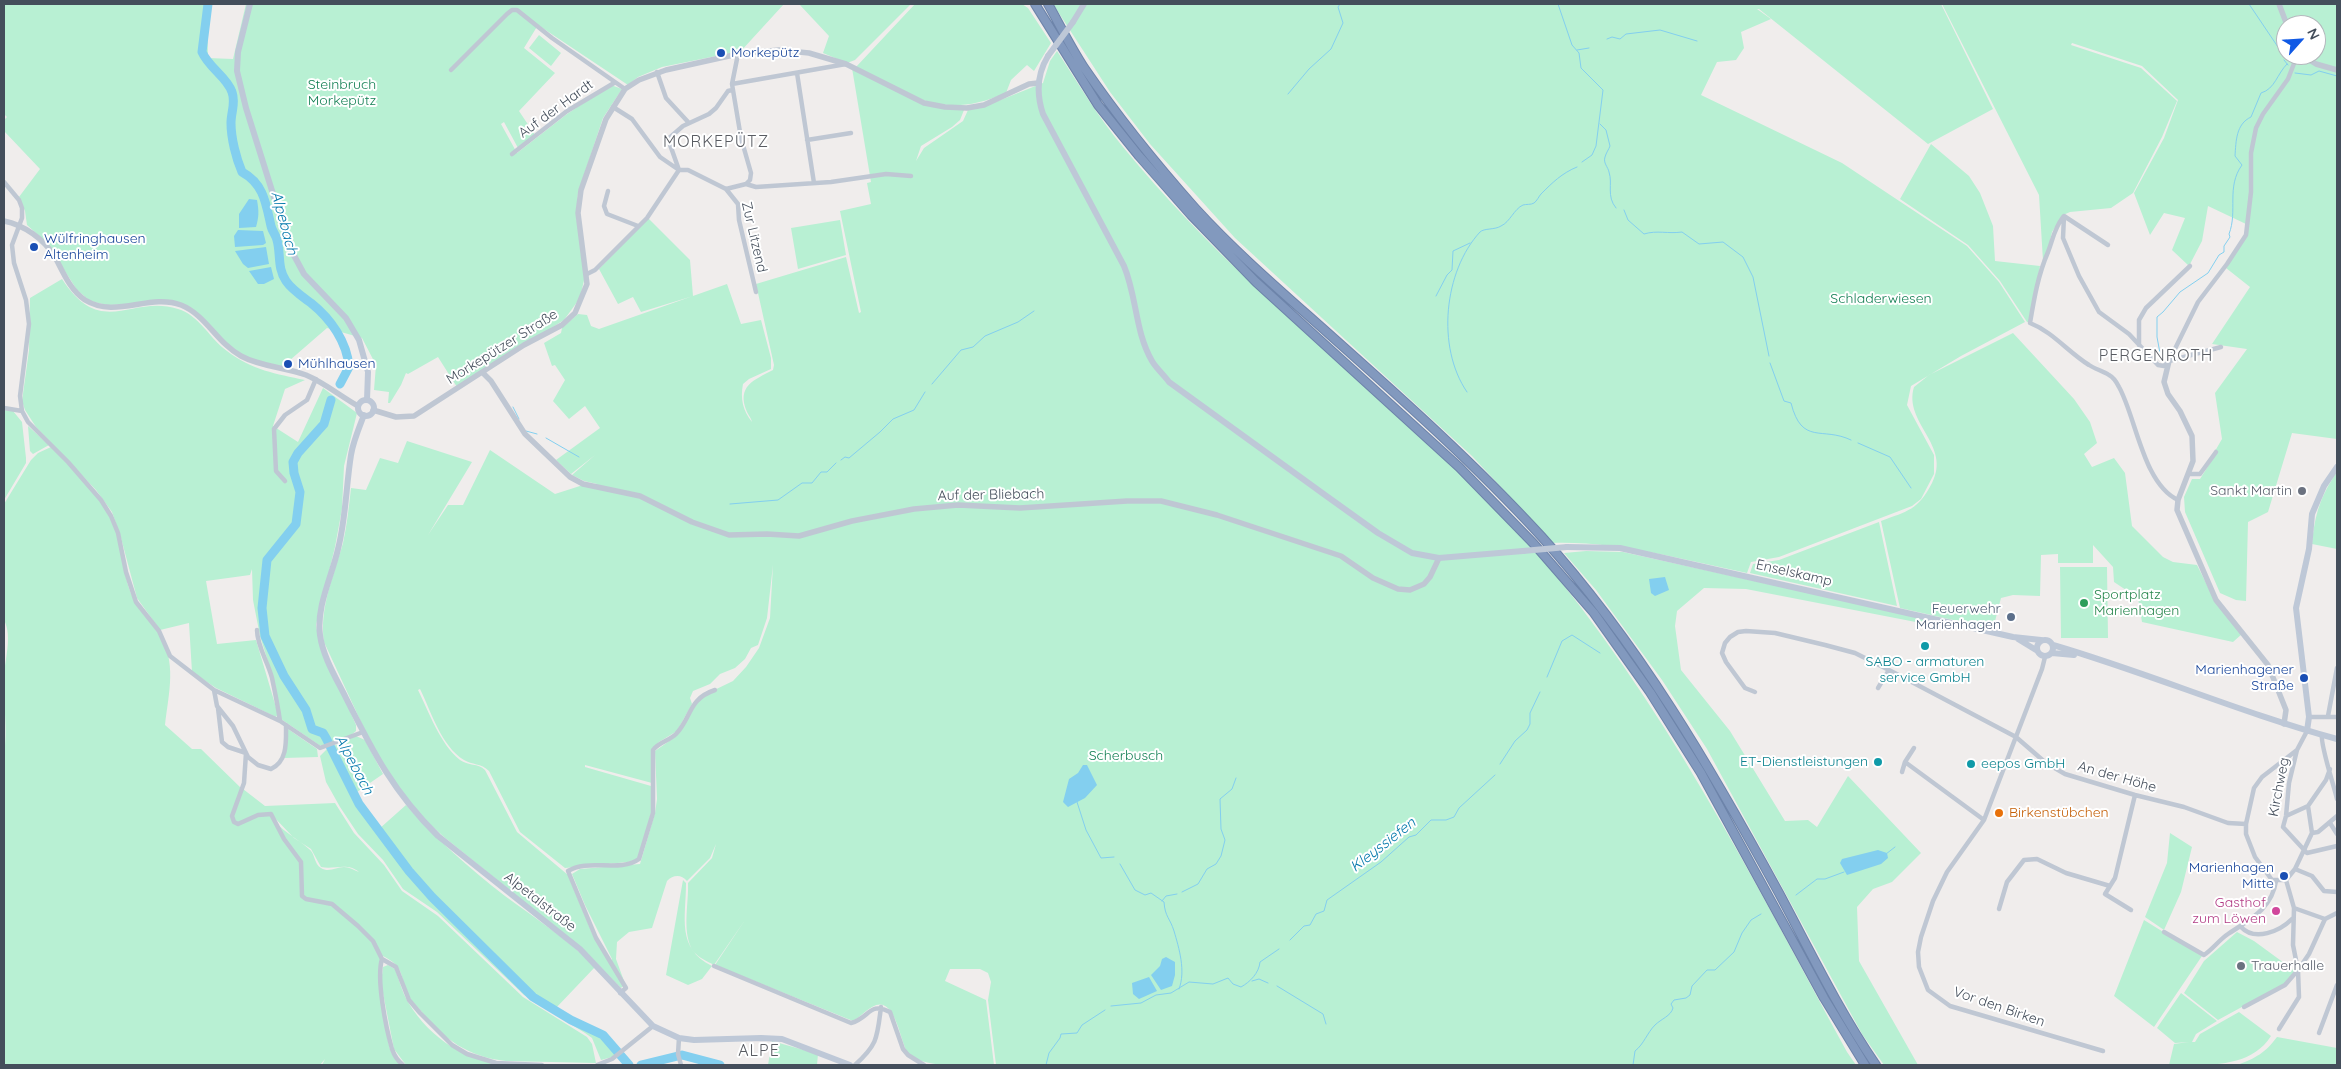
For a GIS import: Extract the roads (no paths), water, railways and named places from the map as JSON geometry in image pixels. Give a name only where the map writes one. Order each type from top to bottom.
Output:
[{"type":"highway","points":[[1035,4],[1098,105],[1139,156],[1191,215],[1256,282],[1459,467],[1534,544],[1594,613],[1650,692],[1701,773],[1824,998],[1865,1065]]},
{"type":"highway","points":[[1048,4],[1083,65],[1106,98],[1196,209],[1262,274],[1386,385],[1465,460],[1542,537],[1600,608],[1657,686],[1710,768],[1831,992],[1876,1065]]},
{"type":"main road","points":[[250,4],[238,52],[237,71],[246,108],[290,248],[304,274],[346,318],[359,340],[368,372],[367,400]]},
{"type":"main road","points":[[1038,83],[1041,70],[1048,56],[1084,4]]},
{"type":"main road","name":"Enselskamp","points":[[1038,83],[1039,99],[1047,122],[1124,266],[1142,338],[1152,362],[1170,382],[1200,405],[1378,533],[1412,553],[1439,558],[1567,547],[1620,548],[2013,637],[2048,640],[2053,645],[2284,724],[2337,739]]},
{"type":"main road","points":[[367,400],[372,404],[373,410],[370,414],[364,415],[359,412],[358,406],[360,402],[367,400]]},
{"type":"main road","name":"Alpetalstraße","points":[[364,415],[352,452],[338,548],[320,621],[320,632],[325,654],[363,732],[395,789],[417,816],[438,836],[580,949],[653,1026],[679,1038],[712,1041],[742,1038],[782,1040],[850,1065]]},
{"type":"main road","points":[[2307,731],[2309,717],[2296,608],[2309,549],[2312,514],[2324,486],[2337,467]]},
{"type":"main road","name":"Enselskamp","points":[[2013,637],[2045,657]]},
{"type":"main road","points":[[2036,650],[2037,644],[2041,640]]},
{"type":"main road","points":[[2045,657],[2052,653],[2053,645]]},
{"type":"main road","name":"Enselskamp","points":[[2052,653],[2097,660]]},
{"type":"street","name":"Auf der Hardt","points":[[451,70],[507,14],[512,10],[517,10],[614,83],[625,89]]},
{"type":"street","name":"Morkepützer Straße","points":[[373,410],[396,416],[414,416],[524,346],[567,322],[583,298],[587,274],[581,240],[579,204],[596,145],[613,106],[625,89],[639,80],[657,72],[738,54],[770,50],[797,51],[820,55],[846,64],[924,103],[945,108],[967,108],[984,105],[1023,87],[1038,83]]},
{"type":"street","points":[[738,54],[732,90],[751,173],[750,180],[746,184]]},
{"type":"street","points":[[732,84],[846,64]]},
{"type":"street","points":[[2284,724],[2286,710],[2268,665],[2216,600],[2177,510],[2178,500],[2193,461],[2192,436],[2180,411],[2168,394],[2164,382],[2169,362],[2198,302],[2246,235],[2251,192],[2251,153],[2256,128],[2267,108],[2288,78],[2293,65]]},
{"type":"street","points":[[2320,65],[2337,70]]},
{"type":"street","points":[[657,72],[666,98],[689,124]]},
{"type":"street","points":[[797,73],[814,183]]},
{"type":"street","name":"Auf der Hardt","points":[[512,154],[568,111],[614,83]]},
{"type":"street","points":[[679,170],[668,139],[683,126],[709,114],[716,108],[728,91],[732,90]]},
{"type":"street","points":[[613,106],[632,119],[660,157],[679,170],[688,170],[726,189],[746,184],[756,187],[814,183],[886,174],[911,176]]},
{"type":"street","points":[[807,140],[851,133]]},
{"type":"street","points":[[587,274],[595,270],[647,218],[679,170]]},
{"type":"street","points":[[4,182],[19,200],[22,208],[22,218],[12,245],[14,263],[26,300],[28,324],[20,396],[22,411],[28,422],[68,462],[101,500],[111,516],[118,533],[126,572],[136,602],[159,631],[170,656],[214,690],[280,721],[320,748],[363,732]]},
{"type":"street","name":"Zur Litzend","points":[[726,189],[738,204],[739,220],[756,292]]},
{"type":"street","points":[[608,191],[604,206],[607,214],[638,226]]},
{"type":"street","points":[[2064,216],[2063,238],[2079,276],[2099,312],[2130,334],[2158,365],[2164,366],[2169,362],[2221,347]]},
{"type":"street","points":[[2064,216],[2108,245]]},
{"type":"street","points":[[2064,216],[2052,233],[2040,270],[2030,323],[2061,342],[2089,366],[2110,375],[2122,393],[2138,442],[2155,477],[2178,500]]},
{"type":"street","points":[[4,221],[18,225],[45,244],[75,291],[96,306],[122,308],[162,302],[180,305],[194,312],[219,340],[241,356],[257,364],[291,370],[316,379],[358,406]]},
{"type":"street","points":[[2139,345],[2139,320],[2146,308],[2190,266]]},
{"type":"street","name":"Auf der Bliebach","points":[[483,373],[525,434],[570,477],[583,484],[640,496],[692,522],[729,536],[767,534],[800,536],[852,521],[914,509],[958,505],[1020,508],[1118,501],[1161,501],[1217,515],[1341,556],[1373,578],[1398,589],[1410,590],[1424,584],[1430,577],[1439,558]]},
{"type":"street","points":[[285,481],[279,477],[276,471],[274,429],[285,415],[307,400],[316,379]]},
{"type":"street","points":[[4,408],[22,411]]},
{"type":"street","points":[[2189,474],[2200,474],[2216,452]]},
{"type":"street","points":[[257,630],[257,639],[265,655],[272,678],[280,721]]},
{"type":"street","name":"An der Höhe","points":[[1755,692],[1745,688],[1726,662],[1722,652],[1725,643],[1738,632],[1746,630],[1775,634],[1826,645],[1855,653],[2016,737],[2046,763],[2065,774],[2135,795],[2184,807],[2228,823],[2246,824]]},
{"type":"street","points":[[2016,737],[2045,657]]},
{"type":"street","points":[[2328,716],[2337,668]]},
{"type":"street","points":[[1878,688],[1889,670]]},
{"type":"street","points":[[214,690],[222,742],[228,747],[246,753]]},
{"type":"street","points":[[620,993],[626,988],[596,938],[568,872],[579,867],[632,863],[639,859],[653,813],[653,750],[658,744],[676,734],[696,700],[701,695],[714,690]]},
{"type":"street","points":[[218,708],[233,726],[246,753],[258,765],[274,768],[280,762],[286,750],[286,725]]},
{"type":"street","points":[[2309,717],[2337,717]]},
{"type":"street","points":[[2307,731],[2297,750],[2257,783],[2254,788],[2246,824],[2246,834],[2255,857],[2272,880],[2286,880],[2294,869],[2312,833],[2308,806]]},
{"type":"street","points":[[2322,735],[2320,742],[2330,769],[2337,799]]},
{"type":"street","name":"Vor den Birken","points":[[2016,737],[1984,820],[1947,872],[1933,901],[1918,952],[1920,967],[1928,990],[1950,1006],[2103,1052]]},
{"type":"street","points":[[1902,772],[1905,762],[1914,748]]},
{"type":"street","name":"Kirchweg","points":[[2297,750],[2283,827],[2303,850]]},
{"type":"street","points":[[246,753],[244,784],[232,816],[234,822],[238,824],[258,815],[271,814],[284,839],[301,862],[302,896],[306,899],[332,904],[342,910],[373,941],[382,959],[380,983],[392,1051],[403,1065]]},
{"type":"street","points":[[1905,762],[1984,820]]},
{"type":"street","points":[[2286,816],[2308,806],[2326,780],[2330,769]]},
{"type":"street","points":[[2131,910],[2105,894],[2115,878],[2135,795]]},
{"type":"street","points":[[2312,833],[2318,832],[2337,816]]},
{"type":"street","points":[[2330,823],[2337,834]]},
{"type":"street","points":[[2303,850],[2311,853],[2337,846]]},
{"type":"street","points":[[1999,909],[2007,882],[2024,860],[2037,859],[2066,873],[2110,886]]},
{"type":"street","points":[[2294,869],[2312,876],[2324,891],[2337,892]]},
{"type":"street","points":[[2279,1029],[2299,997],[2298,970],[2293,945],[2292,919],[2294,908],[2286,880]]},
{"type":"street","points":[[2164,932],[2204,955],[2222,938],[2253,920],[2274,894],[2276,881]]},
{"type":"street","points":[[2294,908],[2325,919]]},
{"type":"street","points":[[2244,1007],[2285,985],[2298,970],[2325,919],[2337,913]]},
{"type":"street","points":[[2241,927],[2246,932],[2260,934],[2282,929],[2292,919]]},
{"type":"street","points":[[382,959],[396,967],[409,1000],[420,1014],[452,1045],[468,1054],[496,1063],[542,1065]]},
{"type":"street","points":[[714,966],[851,1023],[857,1021],[874,1008],[881,1007],[890,1012],[903,1049],[908,1055],[924,1065]]},
{"type":"street","points":[[2320,1033],[2337,985]]},
{"type":"street","points":[[855,1065],[870,1052],[877,1035],[881,1007]]},
{"type":"street","points":[[597,1065],[602,1065],[616,1056],[653,1026]]},
{"type":"street","points":[[679,1038],[678,1057],[681,1065]]},
{"type":"water","points":[[249,199],[257,200],[258,220],[256,227],[239,228],[239,214]]},
{"type":"water","points":[[238,230],[263,231],[266,243],[263,245],[235,247],[234,236]]},
{"type":"water","points":[[266,247],[269,264],[248,268],[243,264],[235,251]]},
{"type":"water","points":[[271,267],[274,279],[264,284],[258,284],[249,271]]},
{"type":"water","points":[[1665,577],[1669,590],[1655,596],[1651,593],[1649,579]]},
{"type":"water","points":[[1083,765],[1087,765],[1097,785],[1085,798],[1068,807],[1063,802],[1069,779],[1078,773]]},
{"type":"water","points":[[1878,850],[1887,853],[1888,858],[1881,864],[1847,875],[1840,863],[1842,859]]},
{"type":"water","points":[[1166,957],[1175,962],[1175,975],[1172,986],[1161,990],[1151,975],[1160,966],[1162,959]]},
{"type":"water","points":[[1149,977],[1157,991],[1139,999],[1133,994],[1132,983]]},
{"type":"waterway","name":"Alpebach","points":[[208,4],[202,52],[232,92],[234,100],[231,129],[234,148],[242,172],[255,182],[263,195],[277,240],[283,276],[294,290],[325,316],[341,340],[348,358],[349,367],[340,384]]},
{"type":"waterway","points":[[1288,94],[1309,69],[1331,49],[1343,23],[1338,7],[1340,4]]},
{"type":"waterway","points":[[1558,4],[1572,45],[1579,53],[1581,68],[1603,90],[1596,146],[1592,155],[1582,162]]},
{"type":"waterway","points":[[2249,4],[2276,44]]},
{"type":"waterway","points":[[1607,39],[1612,37],[1620,39],[1626,34],[1660,30],[1697,41]]},
{"type":"waterway","points":[[1577,50],[1589,48]]},
{"type":"waterway","points":[[2160,353],[2157,337],[2157,317],[2180,292],[2208,273],[2219,255],[2224,252],[2224,246],[2230,237],[2233,217],[2234,182],[2242,165],[2235,156],[2238,134],[2242,124],[2251,117],[2261,93],[2273,85],[2286,65]]},
{"type":"waterway","points":[[2295,73],[2311,75],[2319,71],[2337,76]]},
{"type":"waterway","points":[[1600,124],[1606,130],[1610,146],[1605,156],[1605,161],[1610,176],[1611,199],[1616,208]]},
{"type":"waterway","points":[[1467,392],[1457,374],[1451,354],[1448,332],[1448,310],[1458,267],[1468,248],[1480,232],[1504,224],[1517,209],[1523,205],[1534,203],[1558,179],[1577,167]]},
{"type":"waterway","points":[[1624,210],[1628,220],[1644,234],[1653,232],[1682,232],[1699,244],[1723,242],[1743,257],[1753,277],[1769,356]]},
{"type":"waterway","points":[[1436,296],[1447,275],[1452,270],[1453,251],[1470,243]]},
{"type":"waterway","points":[[932,384],[961,350],[973,347],[985,336],[1018,322],[1034,311]]},
{"type":"waterway","points":[[1770,363],[1784,401],[1791,403],[1801,425],[1807,430],[1841,436],[1851,440]]},
{"type":"waterway","points":[[451,374],[463,374]]},
{"type":"waterway","points":[[841,460],[845,457],[849,458],[893,419],[914,410],[925,392]]},
{"type":"waterway","name":"Alpebach","points":[[331,400],[324,424],[298,453],[293,462],[294,473],[300,492],[296,524],[267,560],[262,608],[265,636],[284,676],[306,710],[312,729],[323,733],[359,804],[409,871],[432,897],[533,997],[571,1020],[603,1035],[629,1065]]},
{"type":"waterway","points":[[513,407],[519,419]]},
{"type":"waterway","points":[[526,431],[537,434]]},
{"type":"waterway","points":[[546,438],[579,457]]},
{"type":"waterway","points":[[1858,443],[1890,457],[1911,488]]},
{"type":"waterway","points":[[730,504],[778,500],[802,483],[812,483],[821,472],[827,472],[836,463]]},
{"type":"waterway","name":"Kleyssiefen","points":[[1547,677],[1562,641],[1572,635],[1600,653]]},
{"type":"waterway","name":"Kleyssiefen","points":[[1500,764],[1515,741],[1527,730],[1530,724],[1530,713],[1540,692]]},
{"type":"waterway","name":"Kleyssiefen","points":[[1290,940],[1304,926],[1310,925],[1316,914],[1324,911],[1327,900],[1381,862],[1409,837],[1416,835],[1431,820],[1446,820],[1454,817],[1459,808],[1495,775]]},
{"type":"waterway","points":[[1182,892],[1198,884],[1207,869],[1216,864],[1221,856],[1225,840],[1221,829],[1220,799],[1232,789],[1236,778]]},
{"type":"waterway","points":[[1077,802],[1086,830],[1101,858],[1114,857]]},
{"type":"waterway","points":[[1886,854],[1895,847]]},
{"type":"waterway","points":[[1120,864],[1135,890],[1145,895],[1151,893],[1164,902],[1181,960],[1182,975],[1179,989]]},
{"type":"waterway","points":[[1796,895],[1817,879],[1825,879],[1844,872]]},
{"type":"waterway","points":[[1162,901],[1166,896],[1177,894]]},
{"type":"waterway","points":[[1633,1065],[1635,1051],[1655,1025],[1670,1013],[1673,1008],[1671,1004],[1674,1000],[1686,998],[1690,995],[1692,986],[1707,970],[1715,970],[1734,952],[1742,933],[1751,920],[1761,914]]},
{"type":"waterway","name":"Kleyssiefen","points":[[1111,1006],[1141,1003],[1156,995],[1171,993],[1189,982],[1213,984],[1228,978],[1233,984],[1241,987],[1254,977],[1260,962],[1279,949]]},
{"type":"waterway","points":[[1252,981],[1259,979],[1268,983]]},
{"type":"waterway","points":[[1277,986],[1323,1014],[1326,1024]]},
{"type":"waterway","name":"Kleyssiefen","points":[[1046,1065],[1049,1053],[1061,1034],[1077,1033],[1082,1025],[1105,1010]]},
{"type":"waterway","name":"Alpebach","points":[[641,1065],[682,1055],[720,1065]]},
{"type":"place","name":"Morkepütz","points":[[721,53]]},
{"type":"place","name":"Wülfringhausen Altenheim","points":[[34,247]]},
{"type":"place","name":"Mühlhausen","points":[[288,364]]},
{"type":"place","name":"Sankt Martin","points":[[2302,491]]},
{"type":"place","name":"Sportplatz Marienhagen","points":[[2084,603]]},
{"type":"place","name":"Feuerwehr Marienhagen","points":[[2011,617]]},
{"type":"place","name":"SABO - armaturen service GmbH","points":[[1925,646]]},
{"type":"place","name":"Marienhagener Straße","points":[[2304,678]]},
{"type":"place","name":"ET-Dienstleistungen","points":[[1878,762]]},
{"type":"place","name":"eepos GmbH","points":[[1971,764]]},
{"type":"place","name":"Birkenstübchen","points":[[1999,813]]},
{"type":"place","name":"Marienhagen Mitte","points":[[2284,876]]},
{"type":"place","name":"Gasthof zum Löwen","points":[[2276,911]]},
{"type":"place","name":"Trauerhalle","points":[[2241,966]]},
{"type":"district","name":"MORKEPÜTZ","points":[[716,142]]},
{"type":"district","name":"PERGENROTH","points":[[2156,356]]},
{"type":"district","name":"ALPE","points":[[759,1051]]},
{"type":"park label","name":"Steinbruch Morkepütz","points":[[342,94]]},
{"type":"park label","name":"Schladerwiesen","points":[[1881,299]]},
{"type":"park label","name":"Scherbusch","points":[[1126,756]]}]
